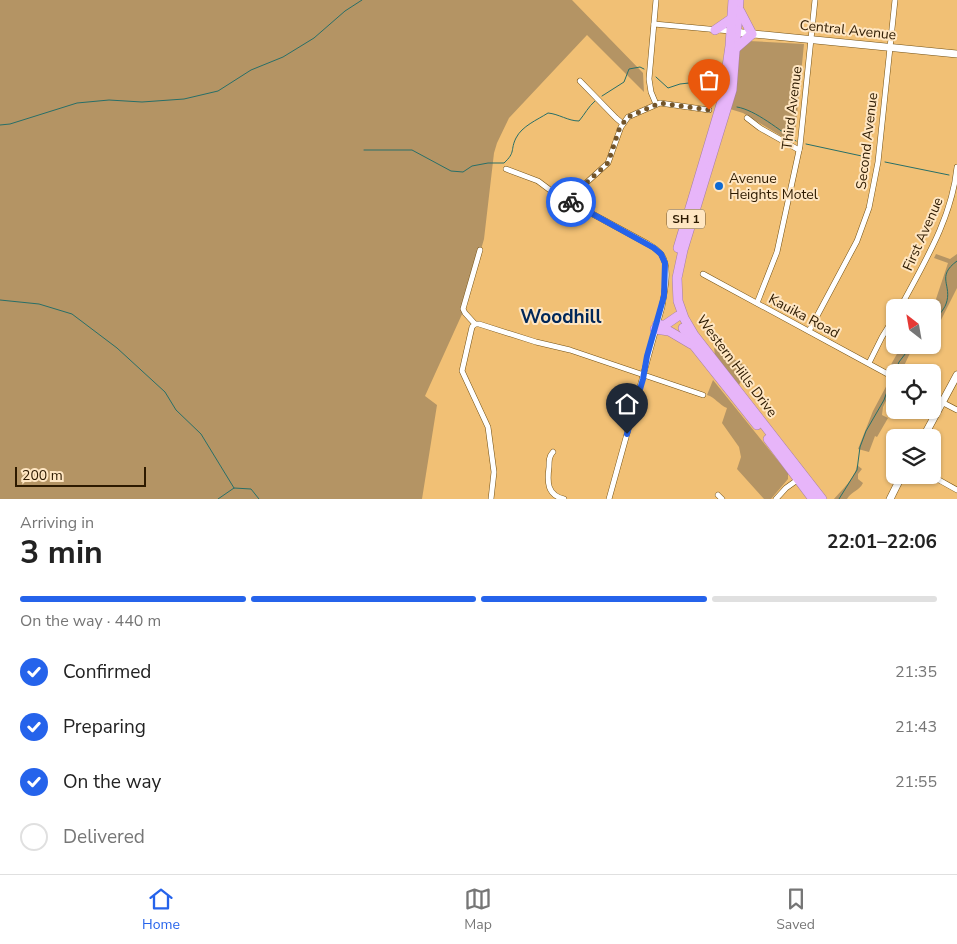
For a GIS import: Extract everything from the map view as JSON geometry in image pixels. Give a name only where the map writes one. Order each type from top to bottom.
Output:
[{"type":"highway","name":"Western Hills Drive","points":[[733,0],[731,19],[736,48],[730,98],[682,250],[677,290],[678,301],[689,326],[760,425]]},
{"type":"highway","name":"Western Hills Drive","points":[[739,4],[722,102],[674,262],[673,297],[685,332],[695,346],[801,477],[822,499]]},
{"type":"highway","points":[[736,48],[752,34],[739,4]]},
{"type":"highway","points":[[715,30],[731,19]]},
{"type":"highway","points":[[656,327],[665,325],[678,316]]},
{"type":"highway","points":[[656,327],[669,331],[695,346]]},
{"type":"highway","name":"Western Hills Drive","points":[[801,477],[813,499]]},
{"type":"main road","name":"Central Avenue","points":[[734,32],[957,54]]},
{"type":"main road","points":[[927,429],[957,375]]},
{"type":"main road","points":[[891,498],[898,484]]},
{"type":"street","points":[[656,0],[649,79],[651,92],[656,104]]},
{"type":"street","name":"Third Avenue","points":[[757,303],[776,252],[799,150],[815,0]]},
{"type":"street","name":"Second Avenue","points":[[809,331],[857,241],[869,208],[877,173],[895,0]]},
{"type":"street","points":[[654,24],[734,32]]},
{"type":"street","points":[[580,81],[622,123]]},
{"type":"street","points":[[571,200],[572,196],[608,163],[622,123],[628,117],[656,104],[668,103],[709,110]]},
{"type":"street","points":[[747,118],[760,128],[799,150]]},
{"type":"street","name":"First Avenue","points":[[905,299],[944,222],[954,189],[957,167]]},
{"type":"street","points":[[506,170],[538,181],[558,196],[571,200],[576,205],[648,244],[661,254],[665,263],[662,307],[609,499]]},
{"type":"street","points":[[480,250],[464,308],[465,313],[475,324],[570,350],[704,394]]},
{"type":"street","name":"Kauika Road","points":[[703,274],[886,373]]},
{"type":"street","points":[[475,324],[472,327],[462,371],[488,427],[494,472],[491,499]]},
{"type":"street","points":[[869,364],[886,331]]},
{"type":"street","points":[[942,402],[957,410]]},
{"type":"street","points":[[553,452],[550,458],[549,487],[558,497],[564,499]]},
{"type":"street","points":[[776,499],[786,488],[801,477]]},
{"type":"street","points":[[941,481],[957,490]]},
{"type":"shaded area","points":[[0,0],[572,0],[643,73],[644,92],[587,35],[509,118],[494,153],[484,239],[463,312],[425,396],[437,405],[422,499],[0,499]]},
{"type":"shaded area","points":[[749,41],[804,44],[795,134],[791,142],[743,113],[730,109],[740,48]]},
{"type":"shaded area","points":[[936,254],[950,259],[957,254],[957,288],[941,320],[941,299],[936,299],[948,263],[934,258]]},
{"type":"shaded area","points":[[714,348],[748,367],[739,385],[715,355]]},
{"type":"shaded area","points":[[897,354],[910,354],[905,364],[891,364]]},
{"type":"shaded area","points":[[713,380],[788,473],[788,479],[771,499],[764,499],[737,469],[741,457],[739,447],[722,423],[727,408],[707,395]]},
{"type":"shaded area","points":[[886,387],[886,401],[882,415],[887,419],[877,437],[875,436],[869,452],[858,449],[873,411]]},
{"type":"shaded area","points":[[857,465],[862,469],[858,474],[858,479],[863,483],[861,486],[847,499],[834,499],[851,479]]},
{"type":"waterway","points":[[0,125],[10,124],[77,103],[109,100],[142,102],[184,99],[218,91],[251,70],[283,57],[314,38],[345,11],[362,0]]},
{"type":"waterway","points":[[602,96],[624,82],[629,69],[640,67],[644,69]]},
{"type":"waterway","points":[[656,77],[668,88],[689,83],[699,88],[718,103]]},
{"type":"waterway","points":[[364,150],[412,150],[451,171],[463,172],[472,166],[504,163],[508,159],[514,142],[522,130],[548,113],[579,121],[595,101]]},
{"type":"waterway","points":[[737,107],[760,116],[796,141]]},
{"type":"waterway","points":[[806,144],[871,158]]},
{"type":"waterway","points":[[885,162],[949,175]]},
{"type":"waterway","points":[[941,312],[948,297],[947,272],[957,261]]},
{"type":"waterway","points":[[0,300],[39,304],[72,314],[117,348],[165,392],[176,410],[201,434],[234,488]]},
{"type":"waterway","points":[[898,364],[905,354]]},
{"type":"waterway","points":[[839,499],[857,470],[860,447],[866,431],[886,394]]},
{"type":"waterway","points":[[218,499],[234,488],[251,489],[259,499]]},
{"type":"way so far","points":[[571,202],[572,196],[608,163],[620,127],[628,117],[660,103],[709,110]]},
{"type":"place","name":"Avenue Heights Motel","points":[[719,186]]},
{"type":"district","name":"Woodhill","points":[[561,317]]},
{"type":"route","points":[[571,202],[648,244],[661,254],[665,263],[662,307],[627,434]]}]
